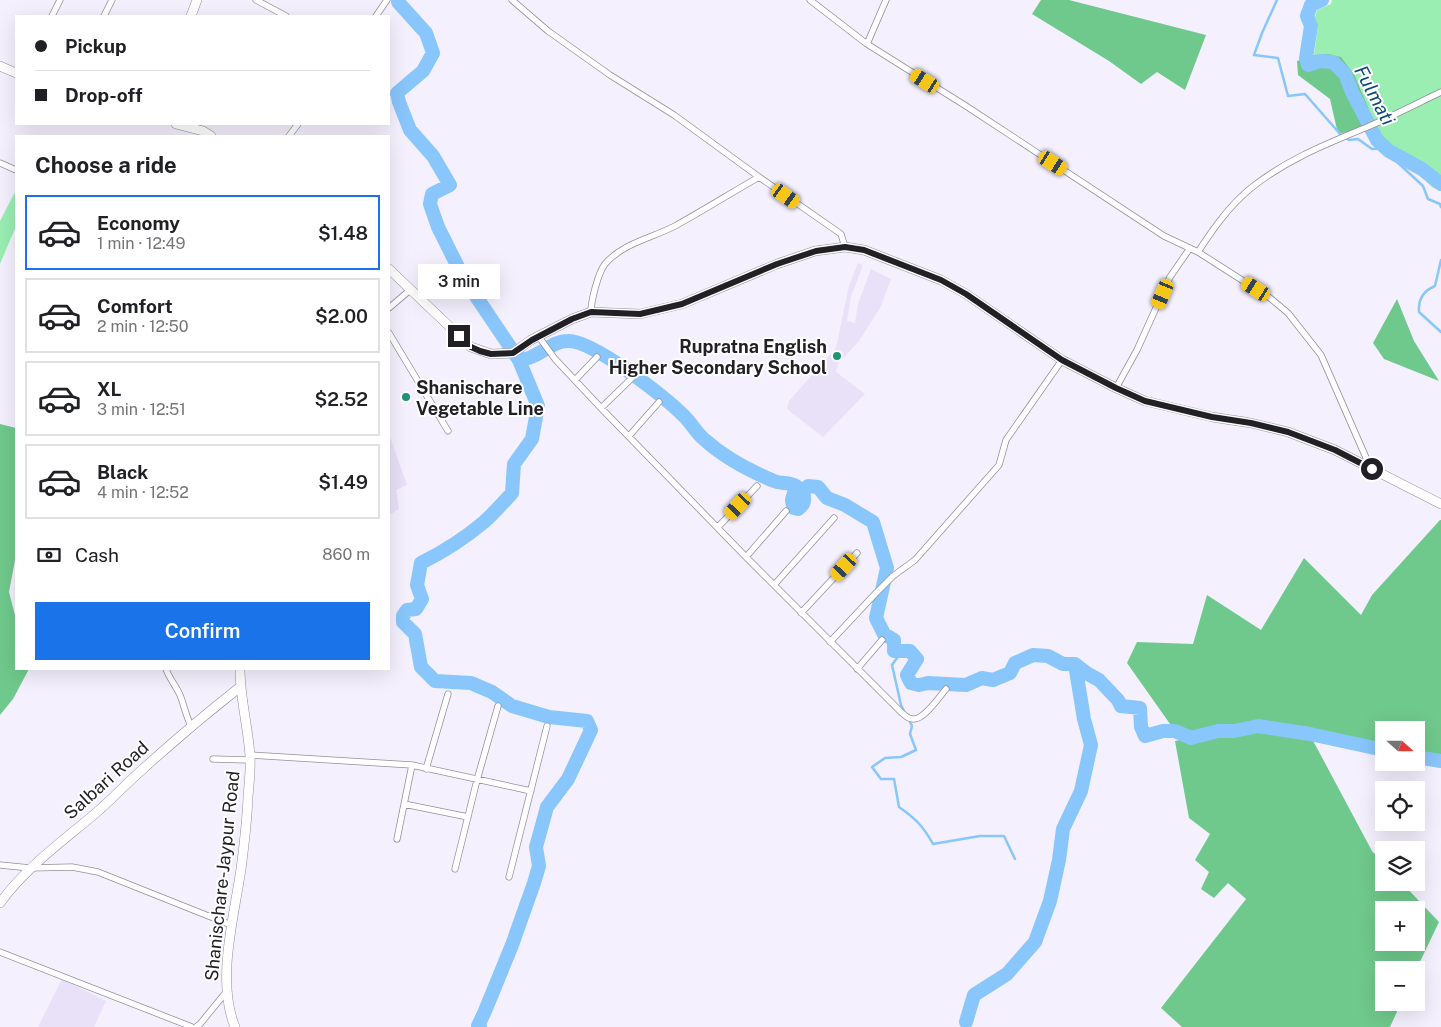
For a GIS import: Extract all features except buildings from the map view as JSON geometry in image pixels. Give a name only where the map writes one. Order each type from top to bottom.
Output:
[{"type":"street","points":[[52,15],[60,0]]},
{"type":"street","points":[[104,15],[112,0]]},
{"type":"street","points":[[191,15],[197,0]]},
{"type":"street","points":[[256,0],[284,15]]},
{"type":"street","points":[[377,15],[387,0]]},
{"type":"street","points":[[512,0],[548,31],[610,76],[674,115],[841,234],[845,247]]},
{"type":"street","points":[[810,0],[866,44],[966,106],[1164,236],[1198,252],[1270,298],[1288,313],[1321,355],[1372,469]]},
{"type":"street","points":[[866,44],[886,0]]},
{"type":"street","points":[[0,66],[15,73]]},
{"type":"street","points":[[1198,252],[1220,220],[1250,189],[1280,166],[1441,92]]},
{"type":"street","points":[[180,125],[203,131]]},
{"type":"street","points":[[197,125],[209,135]]},
{"type":"street","points":[[289,135],[297,125]]},
{"type":"street","points":[[0,163],[15,170]]},
{"type":"street","points":[[591,312],[591,303],[603,266],[610,259],[632,244],[674,227],[759,177]]},
{"type":"street","points":[[390,270],[471,347],[491,354],[513,353],[532,340],[572,319],[591,312],[640,314],[682,304],[777,264],[816,251],[845,247],[864,250],[941,280],[966,294],[1062,360],[1145,401],[1288,432],[1335,450],[1441,504]]},
{"type":"street","points":[[1116,388],[1141,342],[1170,277],[1190,248]]},
{"type":"street","points":[[390,307],[410,290]]},
{"type":"street","points":[[390,335],[448,431]]},
{"type":"street","points":[[539,337],[601,408],[801,613],[908,718],[922,717],[946,689]]},
{"type":"street","points":[[576,380],[597,357]]},
{"type":"street","points":[[830,642],[876,592],[893,576],[915,560],[999,465],[1006,440],[1062,360]]},
{"type":"street","points":[[601,408],[632,378]]},
{"type":"street","points":[[629,436],[660,402]]},
{"type":"street","points":[[718,527],[757,486]]},
{"type":"street","points":[[746,557],[786,510]]},
{"type":"street","points":[[774,585],[834,518]]},
{"type":"street","points":[[801,613],[857,554]]},
{"type":"street","points":[[857,669],[882,640]]},
{"type":"street","points":[[166,670],[171,682],[179,692],[191,726]]},
{"type":"street","name":"Shanischare-Jaypur Road","points":[[235,1027],[227,991],[231,925],[241,869],[250,758],[240,687],[240,670]]},
{"type":"street","name":"Salbari Road","points":[[0,903],[30,868],[98,811],[191,726],[240,687]]},
{"type":"street","points":[[426,769],[448,694]]},
{"type":"street","points":[[455,870],[477,780],[498,706]]},
{"type":"street","points":[[509,877],[547,726]]},
{"type":"street","points":[[213,759],[250,758],[412,765],[530,791]]},
{"type":"street","points":[[397,839],[412,765]]},
{"type":"street","points":[[404,804],[468,817]]},
{"type":"street","points":[[0,865],[30,868],[72,867],[98,872],[231,925]]},
{"type":"street","points":[[0,952],[192,1027]]},
{"type":"street","points":[[196,1027],[227,991]]},
{"type":"shaded area","name":"Rupratna English Higher Secondary School","points":[[858,263],[863,265],[851,296],[847,321],[855,323],[858,304],[871,269],[891,279],[880,308],[859,341],[838,364],[836,372],[865,394],[823,437],[787,409],[789,401],[836,348],[849,286]]},
{"type":"shaded area","points":[[390,437],[407,485],[396,490],[399,509],[390,514]]},
{"type":"shaded area","points":[[62,979],[106,1001],[94,1027],[38,1027]]},
{"type":"green space","points":[[1041,0],[1069,0],[1206,35],[1185,90],[1157,72],[1141,84],[1109,61],[1032,14]]},
{"type":"green space","points":[[1332,0],[1441,0],[1441,190],[1433,188],[1378,136],[1357,81],[1342,59],[1331,55],[1314,55],[1318,27],[1315,17],[1317,10],[1331,4]]},
{"type":"green space","points":[[1329,54],[1341,57],[1354,74],[1368,107],[1373,126],[1338,134],[1330,99],[1298,75],[1297,61],[1314,55]]},
{"type":"green space","points":[[15,192],[15,230],[0,264],[0,221]]},
{"type":"green space","points":[[1397,299],[1414,341],[1439,381],[1384,359],[1373,343]]},
{"type":"green space","points":[[0,424],[15,428],[15,560],[9,592],[15,615],[15,670],[28,670],[13,699],[0,715]]},
{"type":"green space","points":[[1441,520],[1441,761],[1425,758],[1425,721],[1375,721],[1375,748],[1310,735],[1375,854],[1375,891],[1410,891],[1419,901],[1375,901],[1375,951],[1425,951],[1425,907],[1439,922],[1420,961],[1375,961],[1375,1011],[1397,1011],[1390,1027],[1182,1027],[1161,1008],[1246,899],[1228,883],[1214,898],[1201,889],[1209,872],[1195,860],[1210,834],[1189,818],[1175,741],[1190,738],[1175,731],[1127,663],[1137,642],[1193,644],[1207,595],[1261,630],[1304,558],[1361,615],[1372,595]]},
{"type":"waterway","points":[[1277,0],[1254,55],[1278,58],[1288,96],[1305,94],[1341,135],[1349,140],[1358,139],[1372,149],[1386,148],[1396,161],[1423,186],[1428,199],[1440,204],[1441,207]]},
{"type":"waterway","name":"Fulmati","points":[[1322,0],[1311,5],[1307,16],[1311,26],[1306,58],[1308,65],[1320,61],[1333,62],[1345,74],[1352,92],[1377,140],[1389,151],[1422,169],[1441,184]]},
{"type":"waterway","points":[[398,2],[426,33],[433,53],[423,71],[397,93],[410,130],[433,156],[450,185],[432,194],[430,204],[438,227],[463,277],[519,360],[538,406],[532,439],[514,464],[512,493],[477,528],[421,563],[417,585],[422,599],[416,609],[407,610],[403,616],[403,622],[415,634],[421,667],[435,681],[471,683],[492,692],[512,706],[549,717],[587,721],[591,730],[568,779],[547,807],[536,847],[539,866],[534,883],[512,945],[478,1026],[480,1027]]},
{"type":"waterway","points":[[1441,260],[1435,286],[1424,293],[1420,300],[1419,308],[1419,312],[1441,332]]},
{"type":"waterway","points":[[519,360],[530,358],[563,341],[579,343],[611,360],[662,397],[685,417],[702,438],[721,453],[738,464],[765,477],[796,486],[792,499],[794,508],[798,509],[803,504],[803,492],[808,486],[818,487],[827,498],[845,505],[873,522],[887,568],[876,618],[884,634],[894,640],[894,651],[910,651],[917,659],[907,675],[911,683],[919,685],[928,683],[966,685],[982,678],[993,680],[1010,673],[1015,663],[1033,655],[1048,656],[1063,664],[1075,664],[1099,680],[1118,700],[1121,706],[1140,708],[1141,727],[1145,736],[1163,731],[1175,731],[1191,738],[1218,731],[1234,731],[1258,726],[1310,734],[1375,748]]},
{"type":"waterway","points":[[902,651],[892,665],[901,705],[905,713]]},
{"type":"waterway","points":[[966,1022],[974,995],[1007,974],[1035,942],[1050,901],[1059,860],[1063,829],[1081,791],[1091,745],[1084,719],[1075,664]]},
{"type":"waterway","points":[[909,720],[912,726],[910,734],[916,750],[901,757],[885,758],[872,767],[881,779],[894,779],[899,807],[919,823],[933,844],[980,836],[1004,836],[1015,859]]},
{"type":"waterway","points":[[1425,758],[1441,761]]},
{"type":"waterway","points":[[966,1022],[966,1027]]},
{"type":"place","name":"Rupratna English Higher Secondary School","points":[[837,356]]},
{"type":"place","name":"Shanischare Vegetable Line","points":[[406,397]]},
{"type":"route","points":[[459,336],[471,347],[480,351],[491,354],[513,353],[532,340],[572,319],[591,312],[640,314],[682,304],[777,264],[816,251],[845,247],[864,250],[941,280],[966,294],[1062,360],[1145,401],[1288,432],[1335,450],[1372,469]]}]
